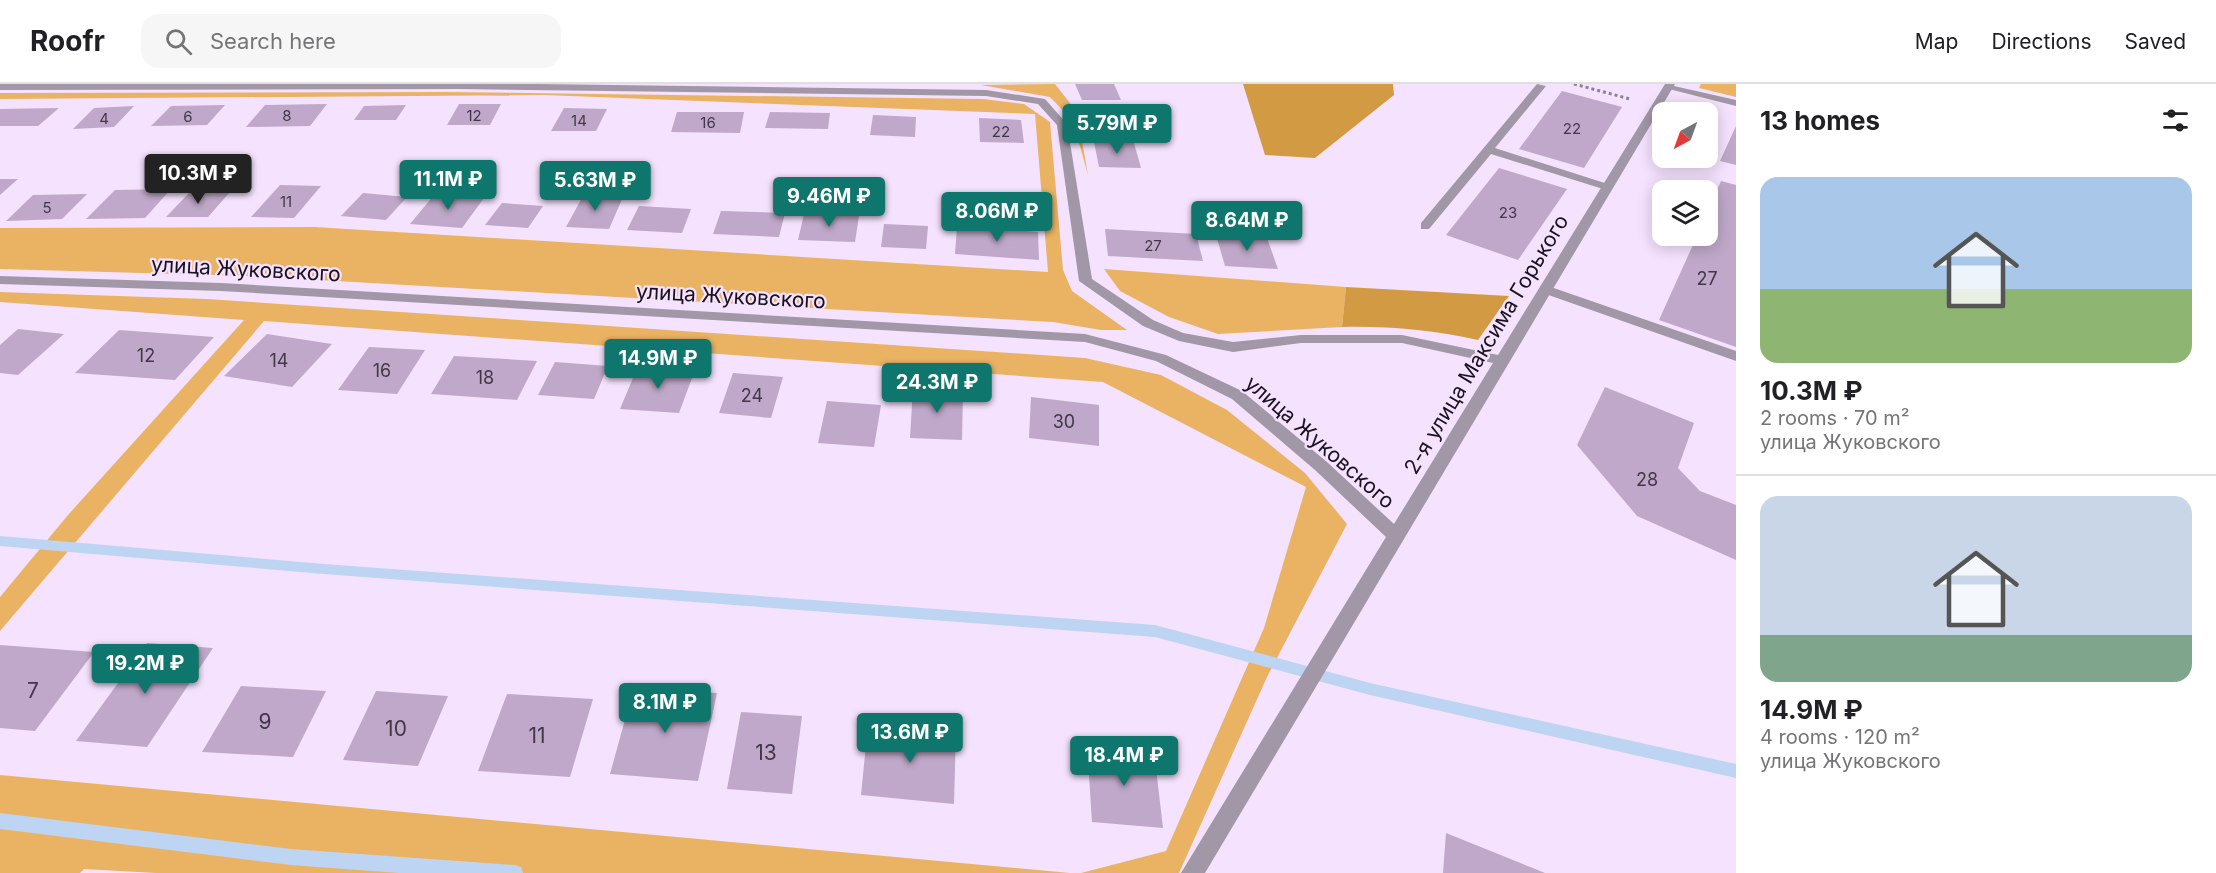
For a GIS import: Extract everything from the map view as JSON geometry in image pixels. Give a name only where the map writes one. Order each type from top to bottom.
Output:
[{"type":"street","name":"2-я улица Максима Горького","points":[[1659,102],[1669,85]]},
{"type":"street","points":[[1669,85],[1736,103]]},
{"type":"street","points":[[0,87],[472,86],[986,93],[1041,101],[1062,124],[1086,281],[1148,323],[1179,337],[1233,347],[1301,339],[1402,339],[1502,360]]},
{"type":"street","points":[[1425,226],[1541,86]]},
{"type":"street","name":"2-я улица Максима Горького","points":[[1192,873],[1652,114]]},
{"type":"street","points":[[1489,150],[1607,187]]},
{"type":"street","name":"улица Жуковского","points":[[0,280],[233,288],[1085,338],[1161,358],[1237,395],[1321,466],[1396,536]]},
{"type":"street","points":[[1545,289],[1736,356]]},
{"type":"street","points":[[1161,358],[1179,337]]},
{"type":"path","points":[[1574,84],[1652,105]]},
{"type":"shaded area","points":[[1055,84],[1077,112],[1088,175],[1073,121],[1050,97],[981,85]]},
{"type":"shaded area","points":[[1243,84],[1393,84],[1394,95],[1315,158],[1265,155]]},
{"type":"shaded area","points":[[1701,84],[1736,84],[1736,97],[1699,88]]},
{"type":"shaded area","points":[[447,92],[983,99],[1024,104],[1050,122],[1063,270],[1072,291],[1127,330],[1101,330],[1053,322],[249,276],[0,269],[0,228],[315,227],[1048,272],[1035,114],[545,95],[0,99],[0,93]]},
{"type":"shaded area","points":[[1104,269],[1346,287],[1342,327],[1218,334],[1169,317],[1120,291]]},
{"type":"shaded area","points":[[1346,287],[1509,296],[1478,340],[1410,329],[1342,327]]},
{"type":"shaded area","points":[[0,292],[207,299],[1085,358],[1161,375],[1227,410],[1305,473],[1347,524],[1267,677],[1179,873],[1081,873],[1166,851],[1264,628],[1306,487],[1103,382],[264,321],[0,631],[0,597],[68,515],[244,320],[0,302]]},
{"type":"shaded area","points":[[0,775],[1070,873],[156,873],[84,869],[80,873],[0,873]]},
{"type":"building","points":[[1075,84],[1114,84],[1121,100],[1082,100]]},
{"type":"building","points":[[1562,91],[1622,107],[1584,168],[1519,149]]},
{"type":"building","points":[[327,104],[310,126],[246,127],[265,105]]},
{"type":"building","points":[[459,104],[501,104],[490,125],[447,125]]},
{"type":"building","points":[[225,105],[207,125],[151,126],[171,106]]},
{"type":"building","points":[[406,105],[396,120],[354,120],[364,106]]},
{"type":"building","points":[[134,106],[114,127],[73,129],[94,108]]},
{"type":"building","points":[[1085,106],[1123,107],[1131,137],[1092,136]]},
{"type":"building","points":[[59,108],[38,126],[0,126],[0,109]]},
{"type":"building","points":[[564,108],[607,109],[596,131],[551,131]]},
{"type":"building","points":[[677,112],[744,112],[740,133],[671,132]]},
{"type":"building","points":[[770,112],[830,113],[828,129],[765,128]]},
{"type":"building","points":[[873,115],[916,117],[915,137],[870,135]]},
{"type":"building","points":[[979,118],[1021,120],[1024,143],[980,142]]},
{"type":"building","points":[[1736,126],[1736,165],[1720,161]]},
{"type":"building","points":[[1094,142],[1134,143],[1141,168],[1099,167]]},
{"type":"building","points":[[1499,168],[1567,189],[1518,260],[1446,235]]},
{"type":"building","points":[[0,179],[18,179],[0,195]]},
{"type":"building","points":[[1721,181],[1736,185],[1736,347],[1659,320],[1692,246],[1718,246],[1718,188]]},
{"type":"building","points":[[280,185],[321,186],[294,218],[251,217]]},
{"type":"building","points":[[171,189],[145,218],[86,219],[115,190]]},
{"type":"building","points":[[190,192],[230,192],[208,217],[166,217]]},
{"type":"building","points":[[363,193],[407,197],[386,220],[341,216]]},
{"type":"building","points":[[87,194],[62,219],[6,221],[33,195]]},
{"type":"building","points":[[434,195],[484,198],[462,228],[410,224]]},
{"type":"building","points":[[583,196],[623,197],[609,229],[566,227]]},
{"type":"building","points":[[502,203],[543,206],[528,228],[485,225]]},
{"type":"building","points":[[639,206],[691,209],[682,233],[627,230]]},
{"type":"building","points":[[721,211],[785,213],[779,237],[713,234]]},
{"type":"building","points":[[804,214],[859,216],[855,242],[798,240]]},
{"type":"building","points":[[884,224],[928,226],[926,249],[881,247]]},
{"type":"building","points":[[957,226],[1038,232],[1039,260],[955,254]]},
{"type":"building","points":[[1105,229],[1196,234],[1203,261],[1108,256]]},
{"type":"building","points":[[1216,235],[1267,238],[1278,269],[1225,266]]},
{"type":"building","points":[[18,329],[64,334],[18,375],[0,373],[0,345]]},
{"type":"building","points":[[119,330],[214,337],[175,380],[75,373]]},
{"type":"building","points":[[267,334],[332,344],[292,387],[224,376]]},
{"type":"building","points":[[369,347],[425,350],[397,394],[338,390]]},
{"type":"building","points":[[454,356],[537,361],[517,400],[431,394]]},
{"type":"building","points":[[555,362],[608,366],[594,399],[538,395]]},
{"type":"building","points":[[638,366],[695,370],[679,413],[620,409]]},
{"type":"building","points":[[733,373],[783,377],[771,418],[719,413]]},
{"type":"building","points":[[1605,387],[1694,423],[1678,468],[1700,491],[1736,505],[1736,560],[1637,516],[1577,445]]},
{"type":"building","points":[[913,388],[963,390],[962,440],[910,438]]},
{"type":"building","points":[[1031,397],[1099,405],[1099,446],[1029,438]]},
{"type":"building","points":[[827,401],[881,405],[874,447],[818,443]]},
{"type":"building","points":[[147,643],[213,648],[147,747],[76,741]]},
{"type":"building","points":[[0,645],[94,652],[35,731],[0,728]]},
{"type":"building","points":[[241,686],[326,691],[293,757],[202,752]]},
{"type":"building","points":[[634,687],[717,693],[698,781],[610,774]]},
{"type":"building","points":[[376,691],[448,696],[418,766],[343,760]]},
{"type":"building","points":[[507,694],[593,699],[570,777],[478,771]]},
{"type":"building","points":[[741,712],[802,716],[792,794],[727,789]]},
{"type":"building","points":[[868,725],[956,732],[954,804],[861,795]]},
{"type":"building","points":[[1087,744],[1154,751],[1163,828],[1092,822]]},
{"type":"building","points":[[1446,833],[1545,873],[1443,873]]},
{"type":"waterway","points":[[0,541],[324,569],[1155,631],[1370,689],[1736,771]]},
{"type":"waterway","points":[[0,821],[291,857],[515,873]]}]
